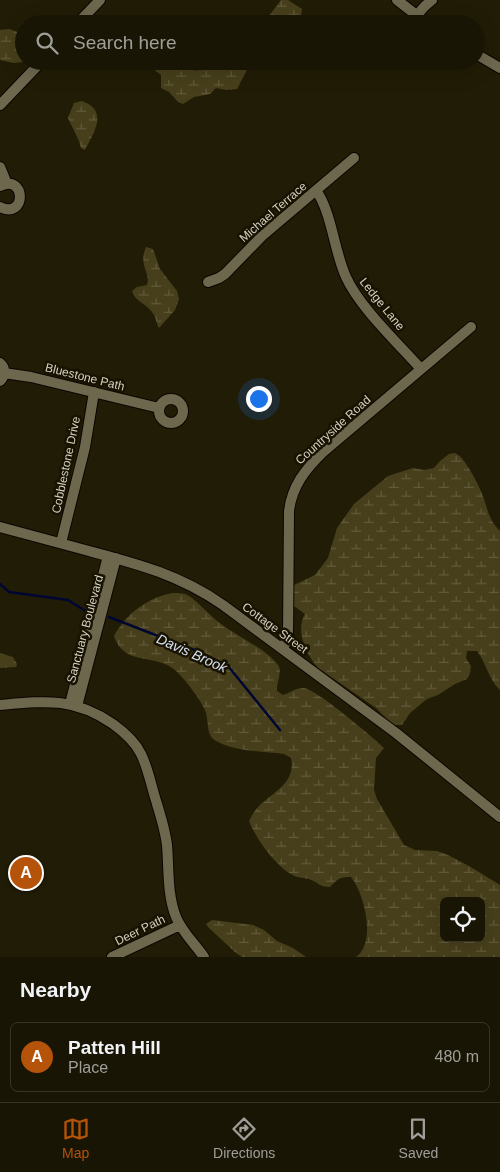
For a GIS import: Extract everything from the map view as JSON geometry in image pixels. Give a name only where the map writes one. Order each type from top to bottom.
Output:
[{"type":"street","points":[[86,15],[100,0]]},
{"type":"street","points":[[397,0],[415,15]]},
{"type":"street","points":[[417,15],[432,0]]},
{"type":"street","points":[[485,59],[500,68]]},
{"type":"street","points":[[0,105],[34,70]]},
{"type":"street","name":"Michael Terrace","points":[[208,282],[225,274],[262,236],[354,158]]},
{"type":"street","points":[[0,167],[3,185],[11,184],[20,193],[17,206],[9,210],[0,207]]},
{"type":"street","name":"Ledge Lane","points":[[316,190],[322,201],[343,269],[352,287],[368,309],[421,370]]},
{"type":"street","name":"Countryside Road","points":[[283,650],[288,635],[289,511],[292,492],[308,468],[322,453],[471,327]]},
{"type":"street","name":"Bluestone Path","points":[[0,363],[4,368],[2,377],[31,377],[159,408]]},
{"type":"street","name":"Cobblestone Drive","points":[[61,544],[85,447],[94,392]]},
{"type":"street","name":"Cottage Street","points":[[0,527],[161,572],[199,589],[396,733],[500,817]]},
{"type":"street","name":"Sanctuary Boulevard","points":[[74,705],[112,557]]},
{"type":"street","points":[[0,705],[38,702],[74,705],[119,728],[128,736],[141,753],[163,826],[167,845],[171,900],[180,925],[204,957]]},
{"type":"street","name":"Deer Path","points":[[112,957],[180,925]]},
{"type":"green space","points":[[281,0],[288,0],[302,9],[301,15],[270,15]]},
{"type":"green space","points":[[9,29],[15,31],[15,63],[0,60],[0,30]]},
{"type":"green space","points":[[155,70],[247,70],[237,89],[226,90],[216,88],[210,94],[194,97],[183,104],[161,88],[161,75]]},
{"type":"green space","points":[[82,101],[95,110],[97,116],[95,129],[85,150],[81,148],[68,118],[74,103]]},
{"type":"green space","points":[[146,247],[153,249],[160,269],[177,291],[179,299],[175,310],[159,328],[153,314],[147,306],[133,295],[132,291],[137,287],[147,285],[148,281],[143,259]]},
{"type":"green space","points":[[455,453],[463,459],[473,475],[490,516],[500,531],[500,690],[477,651],[467,651],[466,658],[471,666],[467,679],[427,699],[410,713],[402,725],[395,725],[376,708],[318,668],[303,642],[301,628],[305,614],[294,606],[294,585],[315,575],[328,558],[337,528],[354,504],[388,476],[413,468],[424,470],[434,468],[449,454]]},
{"type":"green space","points":[[173,593],[189,596],[221,624],[266,653],[278,665],[280,674],[277,691],[283,695],[301,688],[310,690],[345,715],[384,748],[376,758],[374,790],[377,799],[404,845],[415,850],[437,851],[448,855],[500,885],[500,957],[356,957],[362,950],[366,940],[367,929],[364,905],[356,884],[351,877],[341,878],[330,887],[326,887],[309,879],[297,877],[282,868],[275,861],[249,821],[258,807],[287,780],[292,766],[291,758],[284,754],[232,747],[216,741],[209,732],[206,713],[201,703],[193,690],[175,670],[159,662],[133,656],[119,646],[114,636],[125,620],[146,603]]},
{"type":"green space","points":[[0,653],[13,657],[17,664],[16,667],[0,668]]},
{"type":"green space","points":[[212,920],[253,925],[306,957],[242,957],[209,928],[206,924]]},
{"type":"waterway","name":"Davis Brook","points":[[0,584],[9,592],[68,600],[87,612]]},
{"type":"waterway","name":"Davis Brook","points":[[109,617],[202,653],[228,666],[280,730]]},
{"type":"place","name":"Patten Hill","points":[[26,873]]}]
